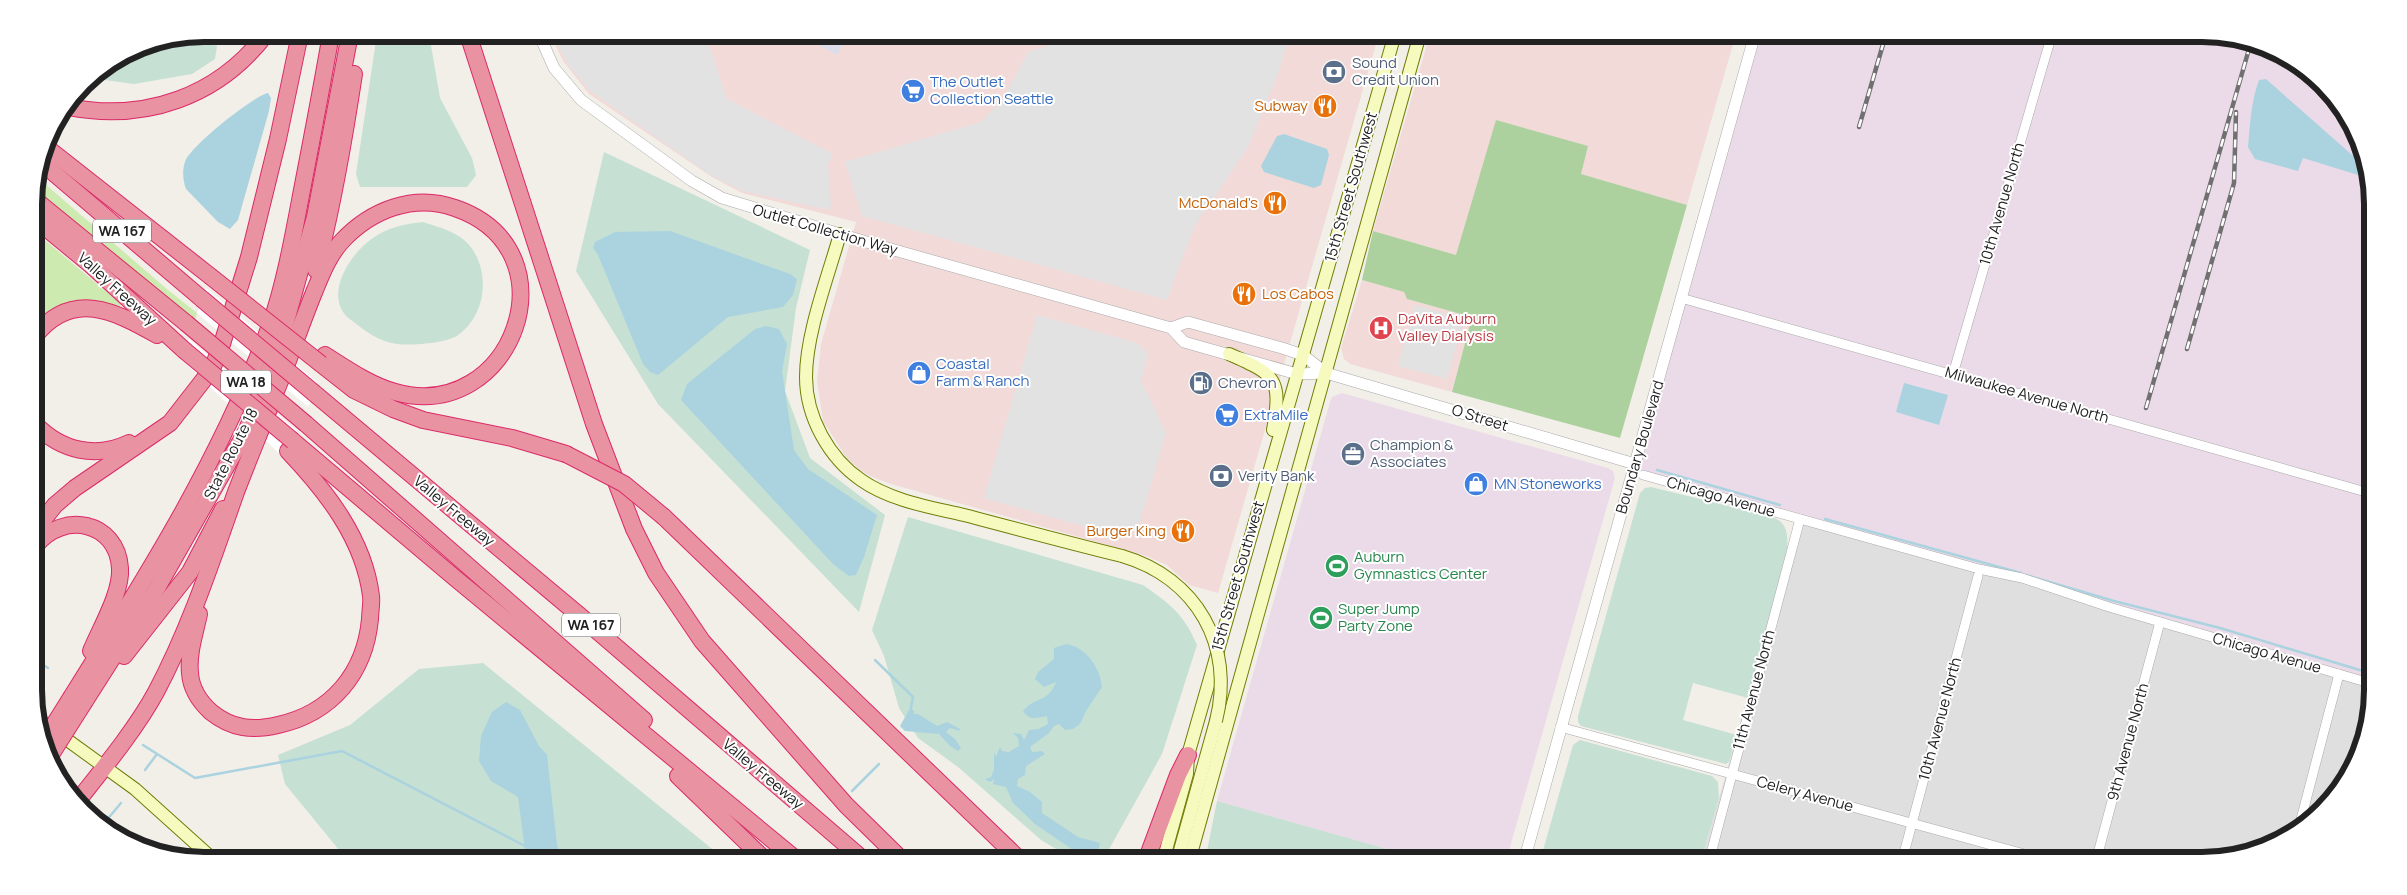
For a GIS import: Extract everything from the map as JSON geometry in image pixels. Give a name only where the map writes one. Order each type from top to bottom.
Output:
[{"type":"highway","points":[[75,108],[113,112],[145,110],[171,103],[222,77],[258,42]]},
{"type":"highway","points":[[42,521],[55,506],[75,488],[170,423],[212,369],[222,344],[249,257],[278,139],[298,42]]},
{"type":"highway","name":"State Route 18","points":[[54,750],[78,699],[196,490],[230,423],[271,321],[294,232],[330,42]]},
{"type":"highway","name":"State Route 18","points":[[49,734],[78,699],[98,682],[157,588],[247,430],[281,339],[315,217],[348,42]]},
{"type":"highway","points":[[302,321],[329,220],[344,148],[359,42]]},
{"type":"highway","points":[[471,42],[594,424],[634,529],[656,573],[702,641],[846,805],[893,852]]},
{"type":"highway","points":[[51,152],[257,312],[323,359],[395,392],[426,396],[460,388],[494,365],[502,355],[515,330],[522,297],[520,279],[508,249],[489,226],[456,208],[432,202],[392,207],[366,220],[341,241],[324,269],[302,321],[247,462],[207,577],[154,695],[105,767],[82,796]]},
{"type":"highway","name":"Valley Freeway","points":[[47,168],[580,616],[855,852]]},
{"type":"highway","name":"WA 167","points":[[43,206],[306,424],[774,832],[789,852]]},
{"type":"highway","name":"Valley Freeway","points":[[43,225],[91,265],[184,350],[238,394],[290,446]]},
{"type":"highway","points":[[43,328],[52,319],[66,313],[78,309],[93,308],[114,312],[184,350]]},
{"type":"highway","points":[[323,359],[354,390],[392,409],[423,420],[512,438],[566,454],[624,484],[664,517],[1012,852]]},
{"type":"highway","points":[[43,432],[62,445],[84,452],[117,449],[170,423]]},
{"type":"highway","points":[[207,577],[191,652],[190,674],[202,704],[231,724],[243,728],[260,729],[289,723],[331,702],[354,673],[360,658],[368,637],[372,598],[359,553],[328,496],[290,446]]},
{"type":"highway","name":"WA 167","points":[[290,446],[538,645],[787,852]]},
{"type":"highway","points":[[98,682],[124,657],[190,572],[247,462]]},
{"type":"highway","points":[[42,539],[49,532],[70,524],[82,524],[102,532],[115,548],[119,559],[120,578],[78,699]]},
{"type":"highway","points":[[538,645],[756,852]]},
{"type":"highway","points":[[1149,852],[1178,775],[1188,754]]},
{"type":"highway","points":[[923,765],[1002,852]]},
{"type":"main road","name":"15th Street Southwest","points":[[1165,852],[1187,774],[1188,754],[1393,42]]},
{"type":"main road","name":"15th Street Southwest","points":[[1192,852],[1418,42]]},
{"type":"main road","points":[[840,234],[810,340],[806,379],[808,401],[817,427],[824,440],[846,469],[869,485],[908,501],[1122,556],[1146,565],[1166,576],[1184,592],[1207,623],[1218,651],[1222,677],[1221,695],[1216,721],[1180,852]]},
{"type":"main road","points":[[1230,354],[1263,370],[1272,380],[1278,393],[1263,490]]},
{"type":"main road","points":[[47,725],[147,799],[204,852]]},
{"type":"street","name":"Outlet Collection Way","points":[[543,42],[554,68],[580,100],[692,180],[735,203],[1171,328],[1184,342],[1297,374]]},
{"type":"street","name":"Boundary Boulevard","points":[[1526,852],[1560,726],[1753,42]]},
{"type":"street","name":"10th Avenue North","points":[[1953,374],[2050,42]]},
{"type":"street","name":"Milwaukee Avenue North","points":[[1681,298],[2364,491]]},
{"type":"street","name":"Outlet Collection Way","points":[[1171,328],[1188,322],[1303,355]]},
{"type":"street","name":"O Street","points":[[1303,355],[1326,373]]},
{"type":"street","name":"O Street","points":[[1297,374],[1326,373],[1635,464]]},
{"type":"street","name":"Chicago Avenue","points":[[1643,475],[1800,519],[1807,519],[1953,562],[2022,578],[2160,622],[2364,681]]},
{"type":"street","name":"11th Avenue North","points":[[1710,852],[1800,519]]},
{"type":"street","name":"10th Avenue North","points":[[1904,852],[1978,576]]},
{"type":"street","name":"9th Avenue North","points":[[2098,852],[2160,622]]},
{"type":"street","points":[[2301,819],[2339,674]]},
{"type":"street","name":"Celery Avenue","points":[[1560,726],[2017,852]]},
{"type":"shaded area","points":[[202,42],[218,42],[217,46]]},
{"type":"shaded area","points":[[554,42],[1377,42],[1218,593],[1189,585],[1167,565],[1146,556],[891,484],[860,470],[846,457],[823,421],[817,381],[821,344],[856,222],[742,193],[712,177],[589,94],[563,61]]},
{"type":"shaded area","points":[[556,42],[708,42],[727,99],[833,154],[828,164],[831,205],[829,210],[743,191],[712,176],[590,91],[569,66]]},
{"type":"shaded area","points":[[812,42],[844,42],[837,55]]},
{"type":"shaded area","points":[[1059,42],[1288,42],[1278,74],[1248,147],[1194,227],[1167,300],[862,216],[845,162],[981,122],[1002,100],[1028,52]]},
{"type":"shaded area","points":[[1428,42],[1734,42],[1687,205],[1580,174],[1588,146],[1456,255],[1373,231]]},
{"type":"shaded area","points":[[1755,42],[2202,42],[2224,44],[2255,51],[2293,70],[2324,98],[2337,114],[2348,133],[2359,163],[2363,183],[2364,204],[2364,678],[1634,468]]},
{"type":"shaded area","points":[[1362,280],[1404,292],[1407,299],[1472,317],[1452,392],[1350,364],[1344,359],[1341,348]]},
{"type":"shaded area","points":[[1415,305],[1464,319],[1447,379],[1398,366]]},
{"type":"shaded area","points":[[1037,315],[1137,343],[1147,352],[1141,380],[1166,433],[1139,525],[1132,533],[1126,536],[1118,536],[984,498]]},
{"type":"shaded area","points":[[1342,393],[1613,471],[1615,478],[1509,852],[1398,852],[1217,801],[1332,397]]},
{"type":"shaded area","points":[[1797,515],[2364,678],[2363,712],[2356,743],[2348,762],[2331,789],[2317,805],[2284,831],[2255,844],[2213,852],[1704,852]]},
{"type":"green space","points":[[202,42],[217,46],[215,59],[192,74],[134,84],[102,80],[133,59],[152,51],[183,44]]},
{"type":"green space","points":[[376,42],[430,42],[440,98],[472,158],[476,175],[467,187],[360,187],[356,174]]},
{"type":"green space","points":[[1496,120],[1588,146],[1581,174],[1687,205],[1620,438],[1452,392],[1472,317],[1407,299],[1404,292],[1362,280],[1373,231],[1456,255]]},
{"type":"green space","points":[[604,152],[810,250],[796,308],[785,391],[810,458],[885,515],[859,612],[658,404],[576,271]]},
{"type":"green space","points":[[44,184],[197,313],[195,321],[43,197]]},
{"type":"green space","points":[[423,222],[442,228],[460,237],[470,246],[477,257],[483,281],[479,306],[467,327],[457,336],[436,342],[419,344],[403,345],[390,343],[361,328],[342,311],[339,300],[339,288],[342,276],[356,254],[373,238],[397,227]]},
{"type":"green space","points":[[43,238],[121,304],[120,306],[93,301],[43,324]]},
{"type":"green space","points":[[1651,487],[1773,517],[1782,523],[1786,530],[1787,550],[1748,698],[1693,683],[1683,720],[1737,735],[1729,762],[1726,764],[1581,726],[1578,722],[1578,716],[1640,493],[1645,488]]},
{"type":"green space","points":[[908,517],[1143,585],[1175,610],[1187,625],[1197,645],[1162,754],[1108,852],[1061,852],[1041,840],[958,767],[918,738],[899,708],[884,656],[872,630]]},
{"type":"green space","points":[[483,663],[716,852],[341,852],[285,784],[278,755],[350,725],[419,669]]},
{"type":"green space","points":[[1580,740],[1712,776],[1718,782],[1719,798],[1704,852],[1543,852],[1573,745]]},
{"type":"green space","points":[[1217,801],[1398,852],[1207,852]]},
{"type":"water","points":[[2266,79],[2358,160],[2362,176],[2303,158],[2298,171],[2255,159],[2248,147],[2251,113],[2259,80]]},
{"type":"water","points":[[268,93],[271,98],[269,111],[238,220],[230,229],[218,222],[186,189],[183,176],[184,165],[189,155],[197,146],[222,123],[249,103]]},
{"type":"water","points":[[1284,134],[1327,149],[1329,155],[1321,185],[1314,188],[1264,172],[1261,166],[1277,136]]},
{"type":"water","points":[[670,231],[790,274],[797,279],[793,295],[783,307],[728,317],[658,375],[650,372],[643,364],[598,255],[593,248],[595,242],[615,232]]},
{"type":"water","points":[[766,326],[779,329],[787,344],[782,371],[794,450],[808,469],[877,515],[864,557],[856,575],[849,576],[833,564],[681,400],[687,384],[755,329]]},
{"type":"water","points":[[1904,383],[1948,395],[1939,425],[1896,412]]},
{"type":"water","points":[[1067,644],[1086,654],[1095,666],[1102,687],[1080,724],[1073,729],[1065,730],[1059,724],[1054,726],[1049,733],[1030,747],[1032,752],[1042,751],[1045,754],[1026,766],[1025,775],[1018,779],[1017,786],[1030,792],[1042,802],[1042,813],[1078,837],[1100,843],[1098,852],[1076,852],[1035,824],[1013,803],[1006,787],[993,784],[994,779],[990,782],[985,779],[991,777],[994,770],[994,752],[996,757],[1000,747],[1002,751],[1009,752],[1019,746],[1018,738],[1013,733],[1021,734],[1024,740],[1029,730],[1038,729],[1048,724],[1047,716],[1031,718],[1023,711],[1053,689],[1056,682],[1044,687],[1035,679],[1038,672],[1054,659],[1054,648]]},
{"type":"water","points":[[506,702],[520,710],[539,746],[547,755],[557,845],[560,852],[525,852],[518,797],[491,781],[479,761],[481,736],[492,712]]},
{"type":"water","points":[[909,710],[914,710],[914,714],[918,714],[937,726],[947,722],[960,729],[959,731],[950,728],[946,732],[955,739],[961,748],[958,751],[950,746],[939,734],[905,731],[900,726]]},
{"type":"pier","points":[[206,288],[317,382],[308,407],[197,313]]},
{"type":"pier","points":[[189,339],[297,431],[285,459],[181,359]]},
{"type":"waterway","points":[[1657,470],[1780,505]]},
{"type":"waterway","points":[[1825,519],[2021,573]]},
{"type":"waterway","points":[[2026,575],[2114,601],[2220,628],[2364,671]]},
{"type":"waterway","points":[[875,660],[913,697],[910,713]]},
{"type":"waterway","points":[[42,664],[48,668]]},
{"type":"waterway","points":[[143,745],[195,778],[342,751],[527,847]]},
{"type":"waterway","points":[[145,770],[157,754]]},
{"type":"waterway","points":[[852,791],[879,764]]},
{"type":"waterway","points":[[107,819],[121,803]]},
{"type":"railway","points":[[1859,127],[1884,42]]},
{"type":"railway","points":[[2146,408],[2249,50]]},
{"type":"railway","points":[[2187,349],[2234,183],[2236,112]]},
{"type":"place","name":"Sound Credit Union","points":[[1334,72]]},
{"type":"place","name":"The Outlet Collection Seattle","points":[[913,91]]},
{"type":"place","name":"Subway","points":[[1325,106]]},
{"type":"place","name":"McDonald's","points":[[1275,203]]},
{"type":"place","name":"Los Cabos","points":[[1244,294]]},
{"type":"place","name":"DaVita Auburn Valley Dialysis","points":[[1381,328]]},
{"type":"place","name":"Coastal Farm & Ranch","points":[[919,373]]},
{"type":"place","name":"Chevron","points":[[1201,383]]},
{"type":"place","name":"ExtraMile","points":[[1227,415]]},
{"type":"place","name":"Champion & Associates","points":[[1353,454]]},
{"type":"place","name":"Verity Bank","points":[[1221,476]]},
{"type":"place","name":"MN Stoneworks","points":[[1476,484]]},
{"type":"place","name":"Burger King","points":[[1183,531]]},
{"type":"place","name":"Auburn Gymnastics Center","points":[[1337,566]]},
{"type":"place","name":"Super Jump Party Zone","points":[[1321,618]]}]
